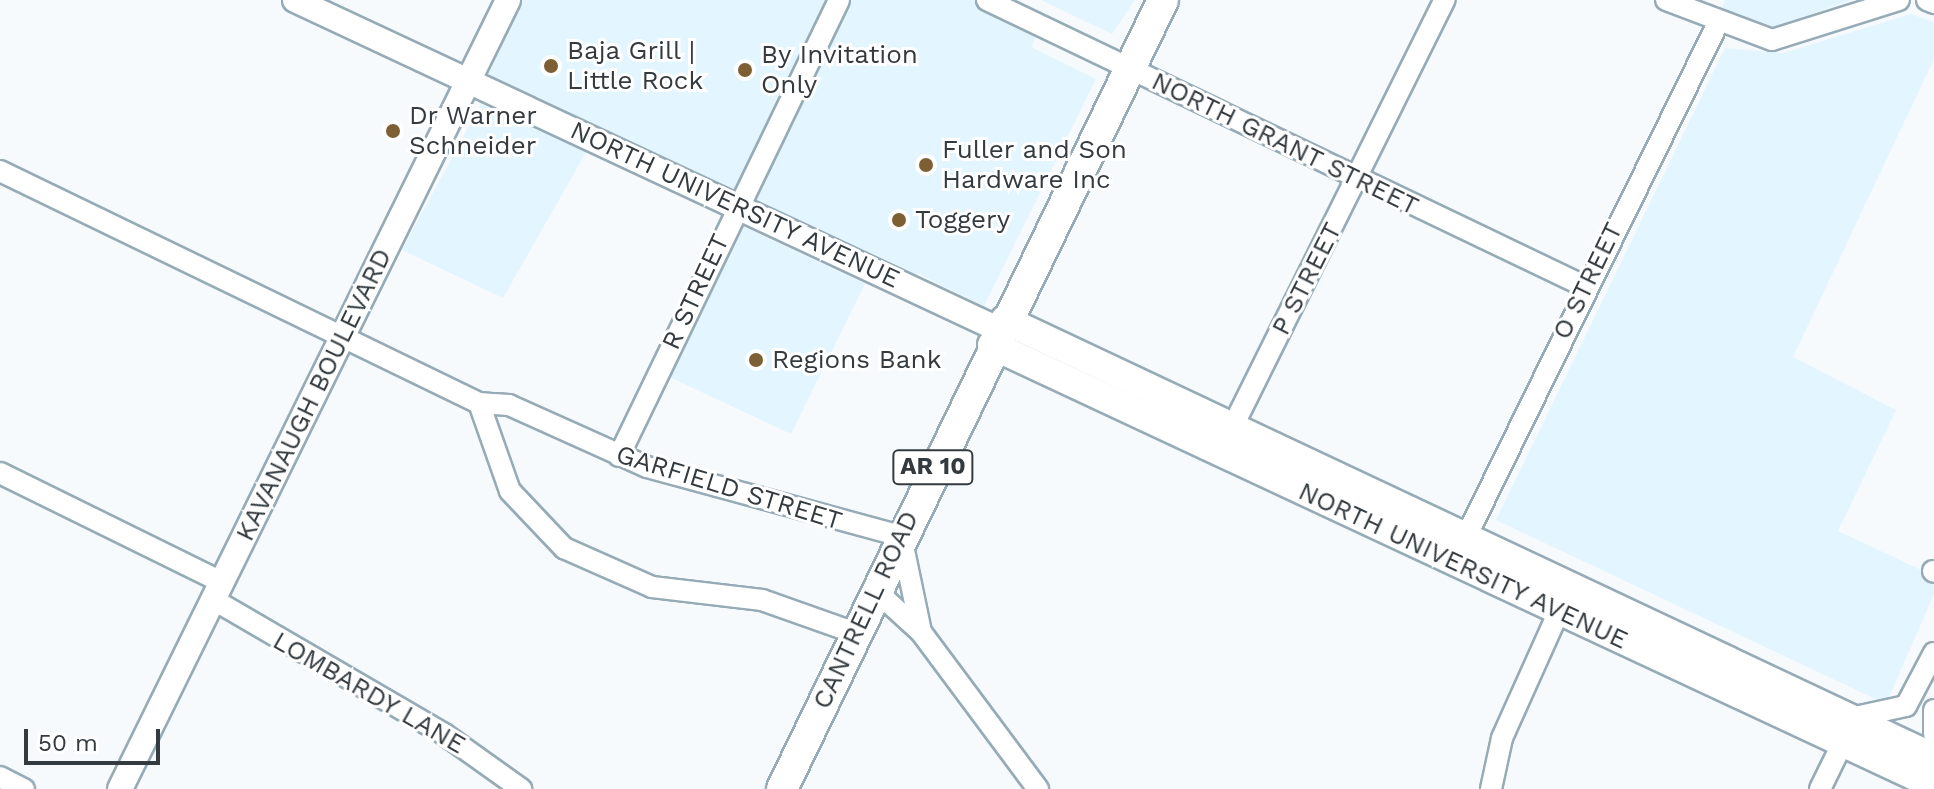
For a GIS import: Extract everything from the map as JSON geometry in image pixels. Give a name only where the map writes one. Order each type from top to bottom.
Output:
[{"type":"main road","name":"CANTRELL ROAD","points":[[782,789],[999,332],[1163,0]]},
{"type":"main road","name":"NORTH UNIVERSITY AVENUE","points":[[999,332],[1232,428],[1465,539],[1571,585],[1849,729],[1934,785]]},
{"type":"main road","name":"NORTH UNIVERSITY AVENUE","points":[[999,332],[1558,613],[1849,729],[1934,758]]},
{"type":"street","name":"NORTH UNIVERSITY AVENUE","points":[[295,0],[326,7],[469,81],[738,205],[999,332]]},
{"type":"street","name":"KAVANAUGH BOULEVARD","points":[[120,789],[508,0]]},
{"type":"street","name":"R STREET","points":[[619,456],[839,0]]},
{"type":"street","name":"NORTH GRANT STREET","points":[[987,0],[1356,180],[1584,286]]},
{"type":"street","name":"P STREET","points":[[1232,428],[1444,0]]},
{"type":"street","points":[[1666,0],[1717,25],[1772,40],[1848,8],[1899,0]]},
{"type":"street","points":[[1927,0],[1934,3]]},
{"type":"street","name":"O STREET","points":[[1465,539],[1584,286],[1717,25]]},
{"type":"street","name":"GARFIELD STREET","points":[[0,171],[341,339],[479,403],[509,405],[619,456],[901,536]]},
{"type":"street","points":[[479,403],[510,491],[564,548],[652,587],[762,600],[855,633]]},
{"type":"street","name":"LOMBARDY LANE","points":[[0,473],[218,591],[444,734],[521,789]]},
{"type":"street","points":[[901,536],[921,632]]},
{"type":"street","points":[[1491,789],[1502,738],[1571,585]]},
{"type":"street","points":[[875,590],[921,632],[1038,789]]},
{"type":"street","points":[[1820,789],[1849,729],[1906,706],[1934,653]]},
{"type":"street","points":[[1934,710],[1934,734]]},
{"type":"street","points":[[0,777],[24,789]]},
{"type":"shaded area","points":[[508,0],[987,0],[1041,26],[1031,47],[1096,79],[984,306],[917,273],[909,287],[469,81]]},
{"type":"shaded area","points":[[1041,0],[1135,0],[1112,34]]},
{"type":"shaded area","points":[[1725,0],[1852,0],[1765,30],[1719,14]]},
{"type":"shaded area","points":[[1911,14],[1934,22],[1934,59],[1793,357],[1896,410],[1838,531],[1934,576],[1934,594],[1886,704],[1496,520],[1725,48],[1783,53]]},
{"type":"shaded area","points":[[481,104],[588,149],[503,298],[402,250]]},
{"type":"shaded area","points":[[742,226],[865,284],[791,434],[667,376]]},
{"type":"place","name":"Baja Grill | Little Rock","points":[[551,66]]},
{"type":"place","name":"By Invitation Only","points":[[745,70]]},
{"type":"place","name":"Dr Warner Schneider","points":[[393,131]]},
{"type":"place","name":"Fuller and Son Hardware Inc","points":[[926,165]]},
{"type":"place","name":"Toggery","points":[[899,220]]},
{"type":"place","name":"Regions Bank","points":[[756,360]]}]
